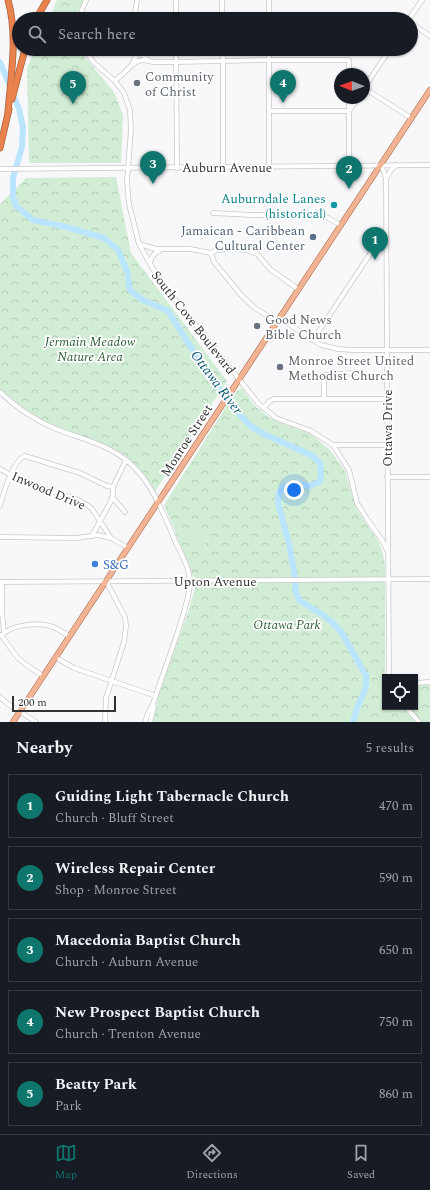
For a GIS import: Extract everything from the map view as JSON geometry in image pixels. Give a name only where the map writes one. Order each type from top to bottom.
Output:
[{"type":"highway","points":[[8,0],[12,16]]},
{"type":"highway","points":[[40,12],[47,0]]},
{"type":"highway","points":[[7,114],[12,55]]},
{"type":"highway","points":[[0,148],[7,114],[24,56]]},
{"type":"main road","name":"Monroe Street","points":[[13,722],[430,90]]},
{"type":"street","points":[[82,12],[86,0]]},
{"type":"street","points":[[135,12],[137,0]]},
{"type":"street","points":[[176,0],[176,12]]},
{"type":"street","points":[[222,0],[222,12]]},
{"type":"street","points":[[269,0],[269,12]]},
{"type":"street","points":[[414,12],[422,0]]},
{"type":"street","points":[[418,28],[430,36]]},
{"type":"street","name":"South Cove Boulevard","points":[[89,56],[93,62],[115,81],[124,93],[130,110],[131,119],[127,181],[129,204],[139,244],[150,264],[237,382],[263,408],[276,418],[310,431],[333,445],[349,470],[357,503],[387,550]]},
{"type":"street","points":[[132,65],[136,56]]},
{"type":"street","points":[[143,56],[148,61]]},
{"type":"street","points":[[176,56],[177,168]]},
{"type":"street","points":[[223,56],[223,167]]},
{"type":"street","points":[[269,56],[269,167]]},
{"type":"street","points":[[370,79],[385,56]]},
{"type":"street","points":[[115,81],[132,65],[141,60],[153,62],[349,60],[349,68]]},
{"type":"street","points":[[370,92],[411,118]]},
{"type":"street","points":[[349,104],[349,166]]},
{"type":"street","points":[[349,111],[354,104]]},
{"type":"street","points":[[269,111],[349,111]]},
{"type":"street","name":"Ottawa Drive","points":[[380,165],[386,180],[387,580],[389,674]]},
{"type":"street","points":[[386,180],[390,170],[396,165]]},
{"type":"street","name":"Auburn Avenue","points":[[0,169],[430,165]]},
{"type":"street","points":[[213,213],[252,215],[323,215],[340,225]]},
{"type":"street","points":[[313,340],[386,230]]},
{"type":"street","points":[[139,244],[162,250],[190,249],[211,253],[216,250],[246,250],[257,254],[271,270],[298,289]]},
{"type":"street","points":[[150,264],[150,260],[154,253],[162,250]]},
{"type":"street","points":[[211,253],[214,262],[242,296],[256,308],[321,345],[338,349],[430,350]]},
{"type":"street","points":[[324,399],[324,375],[355,373]]},
{"type":"street","points":[[0,392],[14,405],[41,422],[114,452],[137,470],[145,480],[158,502],[187,566],[190,581],[188,596],[180,625],[156,696],[144,722]]},
{"type":"street","points":[[263,408],[270,401],[278,399],[387,399]]},
{"type":"street","points":[[333,445],[387,444]]},
{"type":"street","points":[[0,506],[15,466],[20,459],[25,456],[55,466],[80,472],[107,486],[113,487]]},
{"type":"street","points":[[92,536],[106,511],[112,497],[113,487],[126,460]]},
{"type":"street","name":"Inwood Drive","points":[[0,469],[30,484],[82,502],[92,509],[111,538],[128,548]]},
{"type":"street","points":[[387,477],[430,477]]},
{"type":"street","points":[[112,497],[125,512]]},
{"type":"street","points":[[0,538],[76,538],[98,535],[111,538]]},
{"type":"street","name":"Upton Avenue","points":[[1,582],[430,579]]},
{"type":"street","points":[[105,722],[106,698],[124,642],[126,626],[124,617],[106,581]]},
{"type":"street","points":[[1,582],[2,634],[17,657],[43,676]]},
{"type":"street","points":[[2,634],[28,625],[43,624],[57,629],[69,636]]},
{"type":"street","points":[[55,657],[74,668],[156,696]]},
{"type":"street","points":[[418,683],[430,682]]},
{"type":"street","points":[[0,697],[36,722]]},
{"type":"street","points":[[150,722],[154,707],[153,704]]},
{"type":"street","points":[[409,710],[419,722]]},
{"type":"green space","points":[[57,0],[84,0],[78,12],[52,12]]},
{"type":"green space","points":[[32,56],[84,56],[114,92],[123,115],[121,163],[29,163],[27,68]]},
{"type":"green space","name":"Jermain Meadow Nature Area","points":[[116,177],[131,253],[227,381],[152,496],[136,473],[116,455],[46,427],[19,411],[0,396],[0,204],[26,178]]},
{"type":"green space","name":"Ottawa Park","points":[[242,388],[255,406],[269,417],[311,434],[331,451],[345,471],[357,510],[379,542],[385,565],[385,674],[382,674],[382,710],[418,710],[418,685],[430,685],[430,722],[153,722],[158,697],[195,588],[192,573],[164,505],[236,391]]},
{"type":"green space","points":[[203,529],[209,542],[196,548],[190,535]]},
{"type":"waterway","name":"Ottawa River","points":[[0,62],[19,109],[23,127],[22,147],[13,178],[13,197],[16,206],[33,220],[66,227],[104,238],[118,250],[127,271],[130,290],[143,300],[168,311],[204,368],[240,415],[253,428],[311,455],[320,463],[320,481],[311,486],[293,484],[284,487],[279,493],[278,503],[289,544],[296,593],[300,601],[323,615],[342,633],[366,676],[365,689],[353,722]]},
{"type":"place","name":"Community of Christ","points":[[137,83]]},
{"type":"place","name":"New Prospect Baptist Church","points":[[283,103]]},
{"type":"place","name":"Beatty Park","points":[[73,104]]},
{"type":"place","name":"Macedonia Baptist Church","points":[[153,184]]},
{"type":"place","name":"Wireless Repair Center","points":[[349,189]]},
{"type":"place","name":"Auburndale Lanes (historical)","points":[[334,205]]},
{"type":"place","name":"Jamaican - Caribbean Cultural Center","points":[[313,237]]},
{"type":"place","name":"Guiding Light Tabernacle Church","points":[[375,260]]},
{"type":"place","name":"Good News Bible Church","points":[[257,326]]},
{"type":"place","name":"Monroe Street United Methodist Church","points":[[280,367]]},
{"type":"place","name":"S&G","points":[[95,564]]}]
